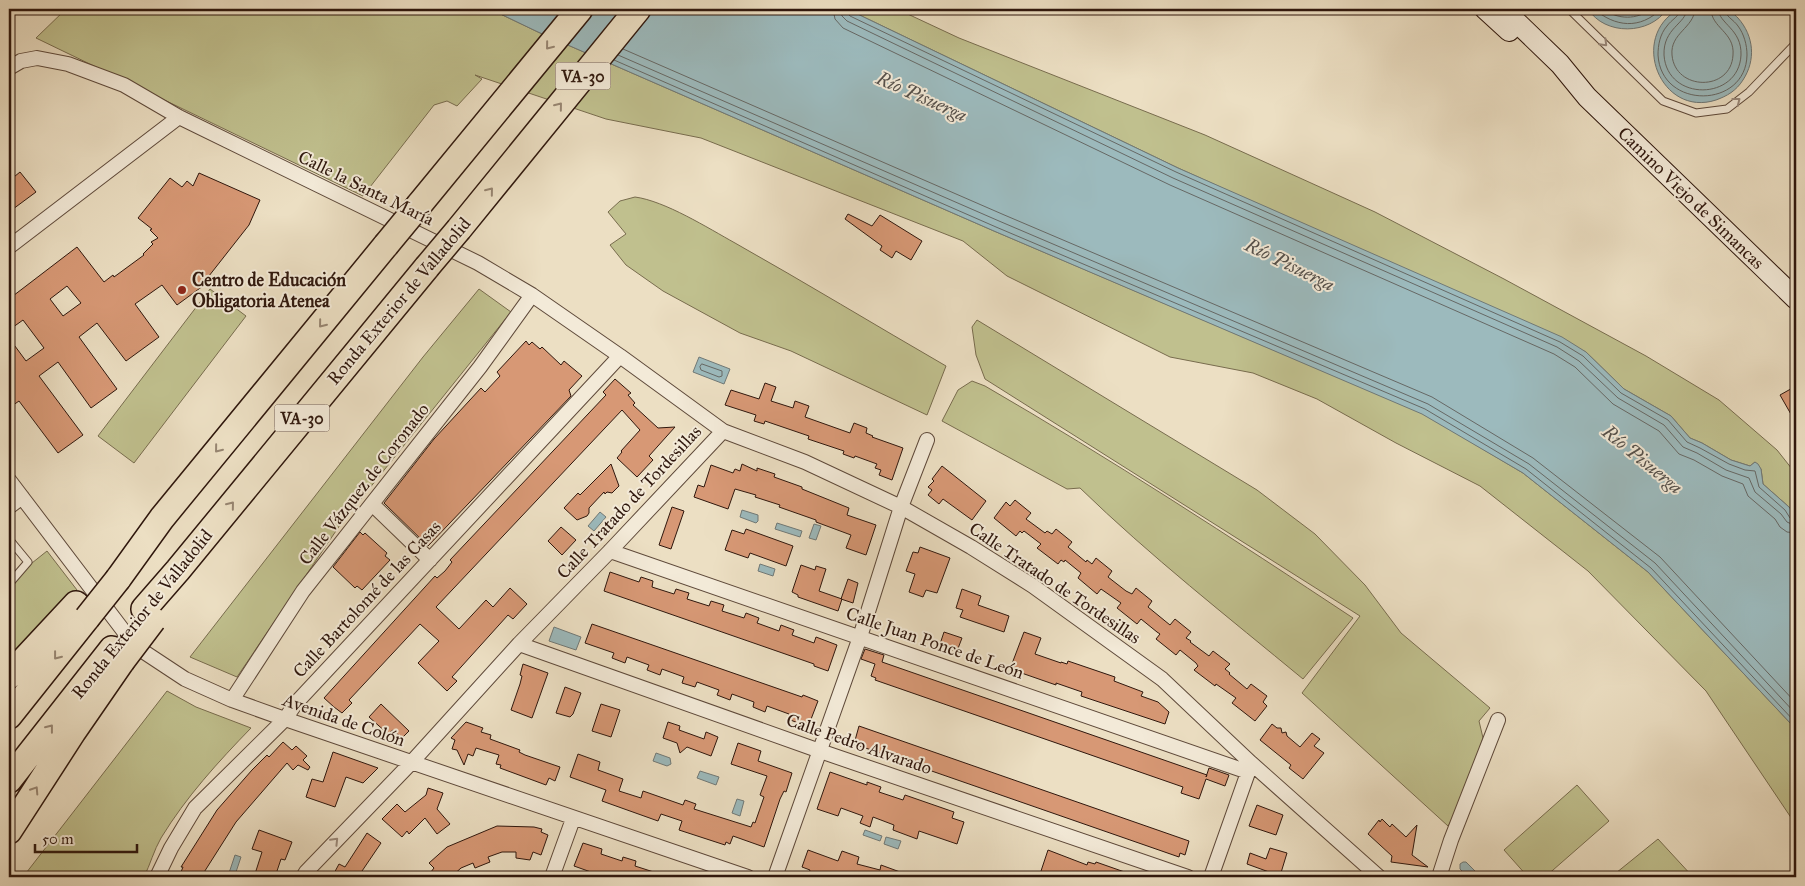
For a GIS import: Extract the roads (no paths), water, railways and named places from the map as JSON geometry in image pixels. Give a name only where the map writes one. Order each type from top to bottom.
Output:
[{"type":"highway","name":"VA-30","points":[[9,716],[81,611],[162,518],[580,9]]},
{"type":"highway","name":"Ronda Exterior de Valladolid","points":[[9,780],[117,655],[178,570],[638,9]]},
{"type":"highway","points":[[9,676],[81,611]]},
{"type":"highway","points":[[9,831],[73,732],[117,655]]},
{"type":"street","name":"Camino Viejo de Simancas","points":[[1485,9],[1567,84],[1587,96]]},
{"type":"street","name":"Camino Viejo de Simancas","points":[[1503,9],[1560,64],[1587,96],[1796,299]]},
{"type":"street","points":[[1514,9],[1546,50]]},
{"type":"street","name":"Calle la Santa María","points":[[13,62],[38,58],[68,64],[124,85],[179,117],[478,263],[532,295],[723,430]]},
{"type":"street","points":[[9,247],[179,117]]},
{"type":"street","name":"Calle Vázquez de Coronado","points":[[232,700],[303,591],[480,367],[532,295]]},
{"type":"street","name":"Calle Bartolomé de las Casas","points":[[158,877],[171,848],[195,808],[285,719],[296,703],[620,356]]},
{"type":"street","name":"Calle Tratado de Tordesillas","points":[[303,877],[411,763],[519,644],[610,551],[723,430],[805,462],[901,507],[971,547],[1033,586],[1162,679],[1249,768],[1379,877]]},
{"type":"street","points":[[775,877],[860,637],[901,507],[927,440]]},
{"type":"street","name":"Avenida de Colón","points":[[9,480],[135,646],[185,679],[232,700],[285,719],[573,819],[748,877]]},
{"type":"street","points":[[9,507],[22,497]]},
{"type":"street","points":[[372,504],[430,560]]},
{"type":"street","name":"Calle Juan Ponce de León","points":[[610,551],[1249,768]]},
{"type":"street","name":"Calle Pedro Alvarado","points":[[519,644],[820,751],[1188,877]]},
{"type":"street","points":[[1439,877],[1451,840],[1498,720]]},
{"type":"street","points":[[1211,877],[1249,768]]},
{"type":"street","points":[[552,877],[573,819]]},
{"type":"lane","points":[[1569,9],[1663,101],[1696,113],[1727,109],[1749,92],[1796,42]]},
{"type":"lane","points":[[9,539],[28,562],[9,584]]},
{"type":"water","points":[[1721,8],[1729,10],[1738,18],[1747,32],[1751,48],[1750,64],[1740,84],[1728,95],[1716,100],[1697,102],[1680,97],[1667,86],[1658,72],[1654,55],[1656,38],[1664,22],[1679,9]]},
{"type":"water","name":"Río Pisuerga","points":[[490,9],[847,9],[1178,168],[1562,337],[1586,352],[1624,389],[1671,416],[1690,438],[1731,460],[1750,466],[1755,462],[1758,464],[1761,469],[1763,484],[1789,507],[1796,516],[1796,732],[1793,726],[1648,572],[1523,473],[1422,414],[994,231],[538,32]]},
{"type":"water","points":[[1588,9],[1667,9],[1650,24],[1628,29],[1616,28],[1605,24]]},
{"type":"water","points":[[699,357],[730,369],[724,384],[693,372]]},
{"type":"water","points":[[742,510],[758,515],[758,521],[756,523],[740,517]]},
{"type":"water","points":[[600,512],[606,517],[594,531],[588,526]]},
{"type":"water","points":[[777,523],[802,531],[800,537],[775,529]]},
{"type":"water","points":[[814,524],[821,526],[816,540],[809,538]]},
{"type":"water","points":[[760,564],[775,569],[773,576],[758,571]]},
{"type":"water","points":[[554,627],[581,637],[576,650],[549,641]]},
{"type":"water","points":[[656,753],[670,758],[671,764],[667,766],[653,761]]},
{"type":"water","points":[[700,771],[719,777],[716,785],[697,778]]},
{"type":"water","points":[[737,799],[744,801],[740,816],[732,813]]},
{"type":"water","points":[[865,830],[882,836],[880,841],[863,835]]},
{"type":"water","points":[[886,837],[901,841],[898,849],[884,844]]},
{"type":"water","points":[[235,855],[241,857],[235,875],[229,873]]},
{"type":"water","points":[[1466,862],[1477,873],[1472,877],[1468,877],[1460,869],[1460,864]]},
{"type":"place","name":"Centro de Educación Obligatoria Atenea","points":[[182,290]]}]
